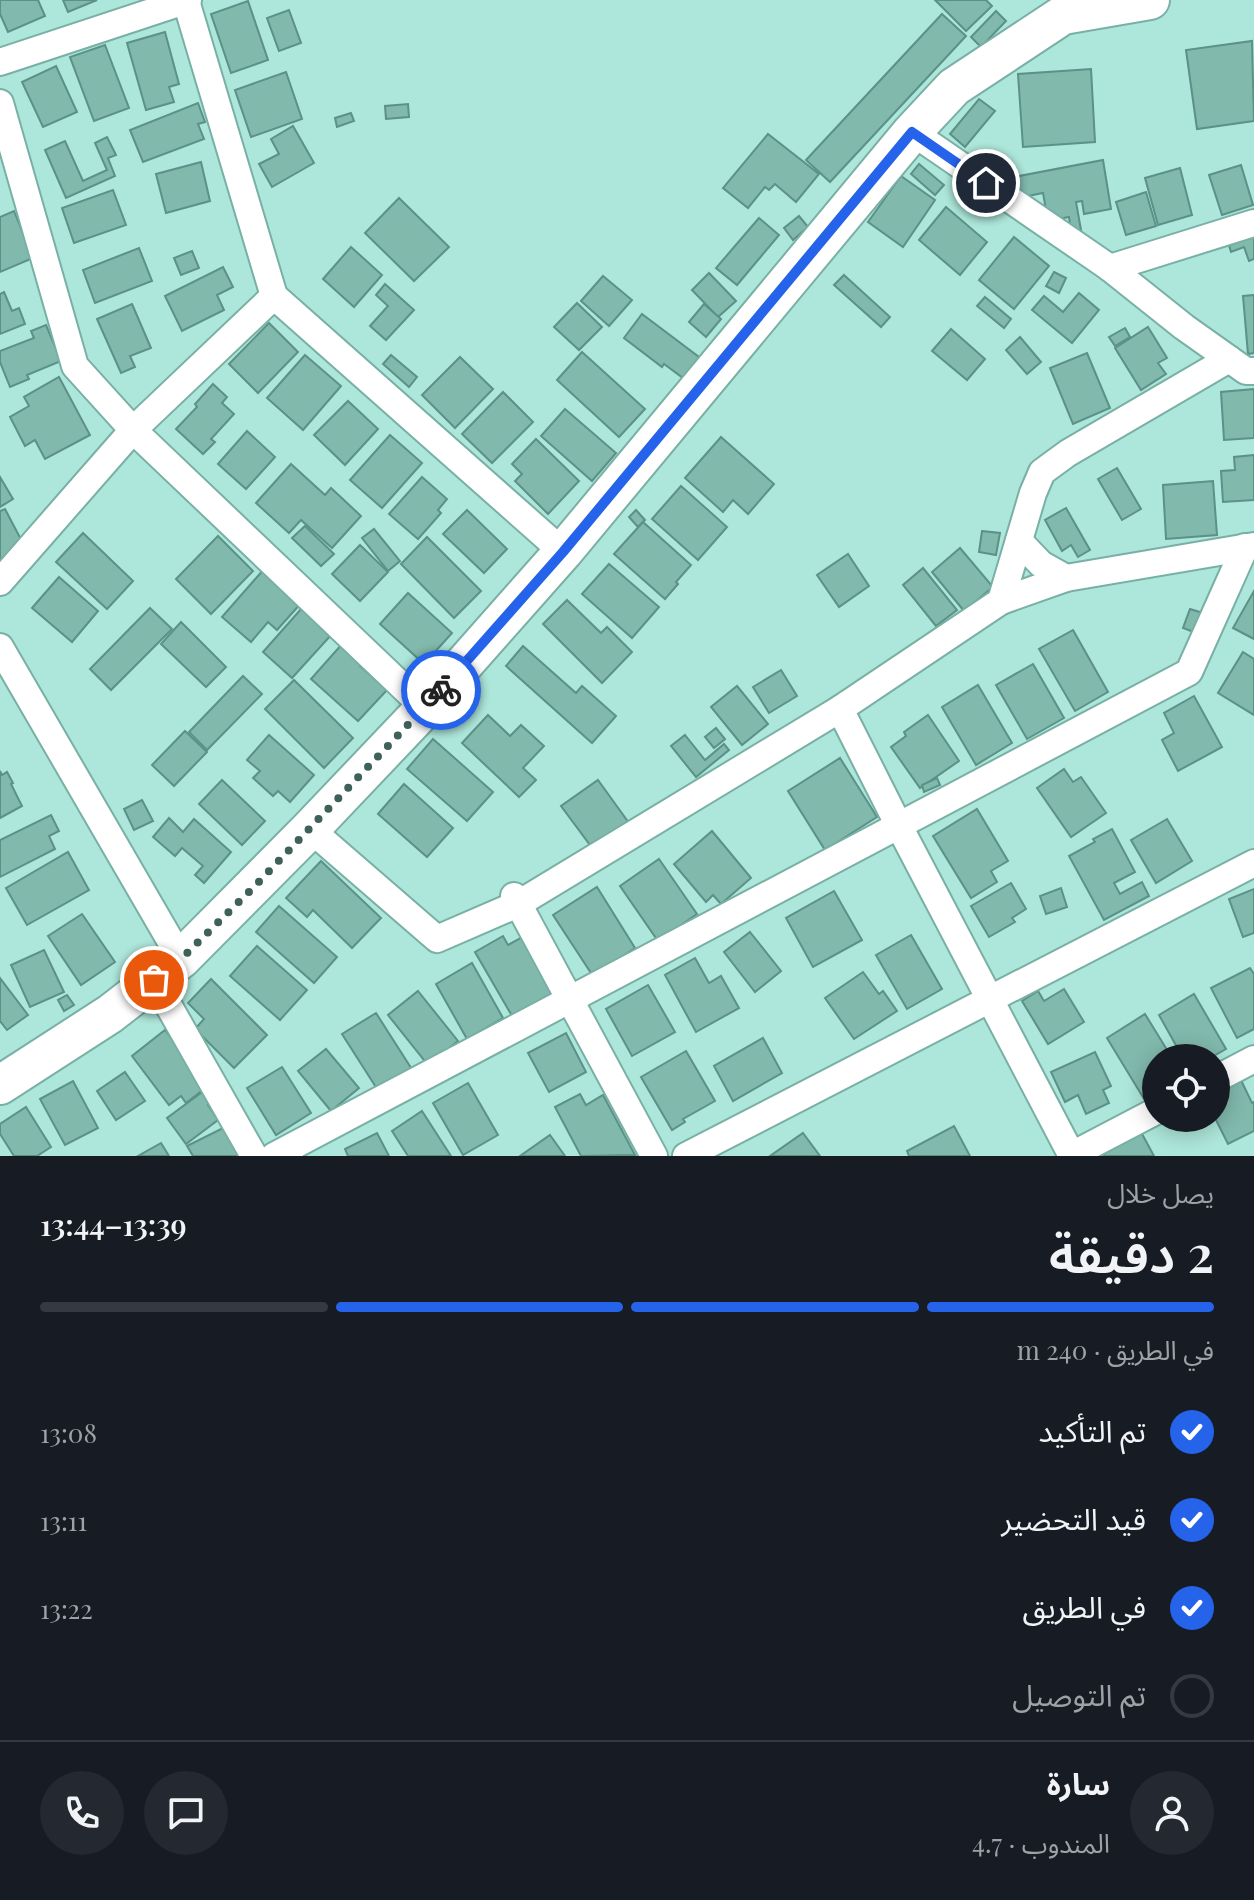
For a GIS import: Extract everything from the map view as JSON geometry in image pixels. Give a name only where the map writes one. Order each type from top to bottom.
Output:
[{"type":"street","points":[[0,62],[187,0],[274,296],[563,552]]},
{"type":"street","points":[[0,1085],[110,1014],[168,970],[310,829],[425,708],[563,552],[912,132],[954,87],[1063,15],[1150,0]]},
{"type":"street","points":[[0,103],[75,366],[133,430],[425,708]]},
{"type":"street","points":[[912,132],[1110,268],[1246,371],[1254,371]]},
{"type":"street","points":[[1110,268],[1254,223]]},
{"type":"street","points":[[0,582],[133,430],[274,296]]},
{"type":"street","points":[[1001,601],[1042,472],[1068,453],[1229,359]]},
{"type":"street","points":[[1019,541],[1041,564],[1066,578]]},
{"type":"street","points":[[310,829],[437,939],[516,900],[840,709],[1001,601],[1066,578],[1250,546]]},
{"type":"street","points":[[274,1156],[1189,672],[1250,546]]},
{"type":"street","points":[[0,647],[168,970],[254,1156]]},
{"type":"street","points":[[840,709],[1071,1156],[1142,1118]]},
{"type":"street","points":[[686,1156],[1254,863]]},
{"type":"street","points":[[516,900],[654,1156]]},
{"type":"street","points":[[1230,1072],[1254,1059]]},
{"type":"building","points":[[0,0],[38,0],[45,16],[8,32],[0,14]]},
{"type":"building","points":[[63,0],[97,0],[68,12]]},
{"type":"building","points":[[935,0],[986,0],[992,6],[966,31]]},
{"type":"building","points":[[248,1],[268,60],[231,73],[211,14]]},
{"type":"building","points":[[289,10],[301,43],[279,51],[267,18]]},
{"type":"building","points":[[996,11],[1006,21],[981,47],[971,37]]},
{"type":"building","points":[[942,14],[966,36],[830,182],[806,160]]},
{"type":"building","points":[[165,32],[179,84],[169,87],[174,102],[146,110],[127,43]]},
{"type":"building","points":[[1252,41],[1254,121],[1197,129],[1186,50]]},
{"type":"building","points":[[105,45],[129,108],[94,121],[70,57]]},
{"type":"building","points":[[56,66],[77,112],[43,127],[22,82]]},
{"type":"building","points":[[1091,69],[1095,142],[1023,147],[1018,74]]},
{"type":"building","points":[[286,72],[302,119],[251,137],[235,90]]},
{"type":"building","points":[[979,99],[995,111],[965,147],[950,134]]},
{"type":"building","points":[[198,103],[205,122],[198,124],[204,139],[143,162],[130,130]]},
{"type":"building","points":[[408,104],[409,117],[386,119],[385,106]]},
{"type":"building","points":[[351,113],[354,121],[337,127],[335,118]]},
{"type":"building","points":[[293,126],[314,163],[272,187],[259,164],[279,154],[271,139]]},
{"type":"building","points":[[768,134],[819,174],[796,202],[775,184],[769,190],[765,187],[748,208],[723,188]]},
{"type":"building","points":[[107,137],[116,155],[108,158],[115,176],[66,198],[45,150],[65,141],[83,181],[107,170],[95,143]]},
{"type":"building","points":[[1103,160],[1111,209],[1084,214],[1082,201],[1076,202],[1081,230],[1071,232],[1069,217],[1048,221],[1043,193],[1018,198],[1014,177]]},
{"type":"building","points":[[201,162],[210,201],[166,213],[156,174]]},
{"type":"building","points":[[919,164],[944,185],[935,195],[911,174]]},
{"type":"building","points":[[1241,165],[1253,205],[1222,215],[1209,175]]},
{"type":"building","points":[[1180,168],[1192,215],[1158,225],[1145,178]]},
{"type":"building","points":[[901,176],[935,200],[903,247],[868,222]]},
{"type":"building","points":[[113,190],[126,225],[74,243],[62,208]]},
{"type":"building","points":[[1146,192],[1156,226],[1126,235],[1116,202]]},
{"type":"building","points":[[399,198],[449,247],[414,281],[365,233]]},
{"type":"building","points":[[946,207],[987,242],[960,275],[919,240]]},
{"type":"building","points":[[14,211],[33,258],[0,272],[0,217]]},
{"type":"building","points":[[799,216],[808,227],[793,240],[784,228]]},
{"type":"building","points":[[759,218],[779,235],[737,285],[716,268]]},
{"type":"building","points":[[1254,222],[1254,259],[1249,261],[1244,247],[1231,252],[1225,232]]},
{"type":"building","points":[[1014,237],[1049,266],[1014,309],[979,280]]},
{"type":"building","points":[[351,247],[382,275],[354,307],[323,279]]},
{"type":"building","points":[[139,248],[152,281],[95,303],[83,270]]},
{"type":"building","points":[[192,251],[199,268],[181,275],[174,258]]},
{"type":"building","points":[[223,267],[233,287],[217,295],[224,310],[182,331],[165,296]]},
{"type":"building","points":[[1054,272],[1066,278],[1059,293],[1046,286]]},
{"type":"building","points":[[709,273],[736,301],[718,317],[692,290]]},
{"type":"building","points":[[844,275],[890,317],[881,327],[834,285]]},
{"type":"building","points":[[603,276],[632,300],[609,326],[581,301]]},
{"type":"building","points":[[385,284],[414,310],[386,340],[370,326],[388,306],[376,295]]},
{"type":"building","points":[[4,292],[12,311],[19,308],[25,324],[0,334],[0,294]]},
{"type":"building","points":[[1079,293],[1099,310],[1072,343],[1032,310],[1044,296],[1063,312]]},
{"type":"building","points":[[1254,295],[1254,353],[1248,354],[1243,296]]},
{"type":"building","points":[[985,297],[1011,319],[1004,328],[977,306]]},
{"type":"building","points":[[577,303],[602,327],[579,350],[554,327]]},
{"type":"building","points":[[132,304],[151,348],[130,356],[135,367],[121,373],[97,319]]},
{"type":"building","points":[[704,304],[721,319],[706,337],[689,322]]},
{"type":"building","points":[[642,314],[699,357],[683,378],[664,364],[662,367],[624,338]]},
{"type":"building","points":[[269,323],[298,352],[258,393],[229,364]]},
{"type":"building","points":[[46,325],[61,361],[27,375],[29,379],[10,387],[0,362],[0,351],[34,338],[31,331]]},
{"type":"building","points":[[1148,327],[1167,358],[1158,363],[1166,374],[1141,390],[1115,348]]},
{"type":"building","points":[[1125,328],[1130,337],[1115,346],[1109,337]]},
{"type":"building","points":[[951,329],[985,359],[967,380],[932,351]]},
{"type":"building","points":[[1020,337],[1041,362],[1027,374],[1006,350]]},
{"type":"building","points":[[582,352],[645,409],[619,437],[557,380]]},
{"type":"building","points":[[1087,353],[1110,408],[1073,424],[1050,368]]},
{"type":"building","points":[[305,355],[341,386],[303,430],[267,398]]},
{"type":"building","points":[[391,355],[417,377],[409,387],[383,364]]},
{"type":"building","points":[[460,357],[493,389],[455,428],[422,395]]},
{"type":"building","points":[[59,377],[90,435],[45,459],[35,440],[25,446],[10,417],[29,406],[24,397]]},
{"type":"building","points":[[213,384],[227,397],[222,403],[234,414],[211,439],[215,442],[203,454],[176,429]]},
{"type":"building","points":[[1254,389],[1254,438],[1224,440],[1221,392]]},
{"type":"building","points":[[503,392],[533,422],[492,463],[462,434]]},
{"type":"building","points":[[348,401],[378,429],[345,465],[314,435]]},
{"type":"building","points":[[565,409],[616,453],[592,481],[541,436]]},
{"type":"building","points":[[247,431],[275,457],[246,489],[218,464]]},
{"type":"building","points":[[390,435],[422,463],[382,508],[350,480]]},
{"type":"building","points":[[721,437],[774,484],[748,514],[733,500],[723,512],[685,478]]},
{"type":"building","points":[[536,439],[579,481],[548,514],[515,481],[522,474],[512,464]]},
{"type":"building","points":[[1254,455],[1254,500],[1223,502],[1221,471],[1235,470],[1234,457]]},
{"type":"building","points":[[291,464],[325,495],[331,488],[361,516],[332,548],[301,520],[289,533],[256,503]]},
{"type":"building","points":[[1117,468],[1141,509],[1122,520],[1098,479]]},
{"type":"building","points":[[0,477],[13,499],[0,507]]},
{"type":"building","points":[[422,477],[447,499],[438,510],[441,513],[418,539],[389,514]]},
{"type":"building","points":[[1213,481],[1217,535],[1166,539],[1163,485]]},
{"type":"building","points":[[681,486],[727,527],[698,560],[652,519]]},
{"type":"building","points":[[1066,508],[1090,550],[1078,557],[1071,545],[1062,551],[1045,520]]},
{"type":"building","points":[[5,509],[26,549],[0,563],[0,511]]},
{"type":"building","points":[[467,510],[507,549],[484,573],[443,534]]},
{"type":"building","points":[[636,510],[645,520],[638,527],[629,517]]},
{"type":"building","points":[[643,522],[691,565],[665,599],[614,554]]},
{"type":"building","points":[[305,526],[334,554],[321,566],[292,538]]},
{"type":"building","points":[[374,529],[400,561],[388,571],[362,538]]},
{"type":"building","points":[[982,531],[1000,533],[996,555],[979,552]]},
{"type":"building","points":[[83,533],[133,581],[107,609],[56,562]]},
{"type":"building","points":[[218,536],[253,571],[211,614],[176,579]]},
{"type":"building","points":[[427,537],[481,591],[454,618],[401,564]]},
{"type":"building","points":[[360,545],[388,572],[360,601],[332,574]]},
{"type":"building","points":[[960,548],[993,587],[964,611],[932,572]]},
{"type":"building","points":[[848,554],[869,586],[839,607],[817,575]]},
{"type":"building","points":[[609,564],[659,607],[632,638],[582,594]]},
{"type":"building","points":[[923,568],[957,610],[936,626],[903,585]]},
{"type":"building","points":[[264,569],[302,602],[277,630],[268,622],[251,642],[222,617]]},
{"type":"building","points":[[59,577],[98,611],[72,642],[32,608]]},
{"type":"building","points":[[1254,591],[1254,639],[1233,628]]},
{"type":"building","points":[[408,593],[452,633],[424,664],[380,624]]},
{"type":"building","points":[[567,600],[601,633],[607,627],[632,652],[602,683],[543,624]]},
{"type":"building","points":[[150,608],[172,629],[111,690],[90,669]]},
{"type":"building","points":[[302,608],[332,634],[292,678],[263,652]]},
{"type":"building","points":[[1190,609],[1203,613],[1196,633],[1183,628]]},
{"type":"building","points":[[181,622],[226,667],[206,687],[161,644]]},
{"type":"building","points":[[1073,630],[1108,692],[1075,711],[1039,649]]},
{"type":"building","points":[[343,643],[364,662],[360,666],[387,690],[358,721],[311,679]]},
{"type":"building","points":[[523,646],[576,693],[582,686],[616,716],[592,743],[506,666]]},
{"type":"building","points":[[1243,652],[1254,659],[1254,715],[1218,693]]},
{"type":"building","points":[[1033,664],[1064,718],[1027,739],[996,685]]},
{"type":"building","points":[[781,670],[797,696],[769,713],[753,687]]},
{"type":"building","points":[[243,676],[262,694],[207,750],[189,732]]},
{"type":"building","points":[[294,680],[353,738],[324,768],[265,709]]},
{"type":"building","points":[[978,685],[1012,743],[976,765],[942,707]]},
{"type":"building","points":[[737,686],[768,724],[742,745],[711,707]]},
{"type":"building","points":[[1194,696],[1222,747],[1178,771],[1162,740],[1174,733],[1164,713]]},
{"type":"building","points":[[488,715],[510,736],[521,725],[544,746],[523,768],[536,780],[519,797],[462,743]]},
{"type":"building","points":[[928,715],[959,761],[920,788],[891,747],[906,736],[904,732]]},
{"type":"building","points":[[716,728],[725,739],[714,748],[705,737]]},
{"type":"building","points":[[185,731],[207,752],[174,786],[152,765]]},
{"type":"building","points":[[269,735],[314,775],[290,802],[278,791],[273,796],[253,778],[260,771],[247,760]]},
{"type":"building","points":[[685,735],[705,760],[724,744],[729,750],[696,777],[671,746]]},
{"type":"building","points":[[433,739],[493,792],[467,821],[407,769]]},
{"type":"building","points":[[840,758],[877,817],[825,850],[788,791]]},
{"type":"building","points":[[1064,769],[1073,782],[1081,777],[1106,813],[1071,837],[1037,788]]},
{"type":"building","points":[[0,771],[2,775],[7,772],[22,806],[0,818]]},
{"type":"building","points":[[937,778],[940,785],[924,792],[922,785]]},
{"type":"building","points":[[222,780],[265,821],[242,845],[199,804]]},
{"type":"building","points":[[598,780],[629,823],[593,849],[561,806]]},
{"type":"building","points":[[404,784],[453,828],[427,857],[378,814]]},
{"type":"building","points":[[142,800],[153,821],[134,830],[124,809]]},
{"type":"building","points":[[977,809],[1008,861],[991,871],[997,882],[971,898],[933,836]]},
{"type":"building","points":[[51,815],[59,831],[49,836],[55,849],[0,877],[0,840]]},
{"type":"building","points":[[169,818],[183,832],[194,819],[231,852],[204,883],[195,875],[203,866],[182,848],[175,856],[153,837]]},
{"type":"building","points":[[1167,819],[1192,861],[1156,883],[1131,840]]},
{"type":"building","points":[[1112,829],[1135,872],[1114,883],[1120,894],[1142,882],[1149,896],[1104,920],[1069,856]]},
{"type":"building","points":[[712,831],[751,878],[721,904],[713,895],[706,902],[674,864]]},
{"type":"building","points":[[68,852],[89,890],[27,925],[6,888]]},
{"type":"building","points":[[659,859],[697,914],[658,941],[620,886]]},
{"type":"building","points":[[321,861],[381,918],[352,948],[313,910],[307,917],[286,898]]},
{"type":"building","points":[[1011,883],[1026,909],[1012,918],[1015,922],[989,937],[971,906]]},
{"type":"building","points":[[597,887],[635,948],[593,976],[553,915]]},
{"type":"building","points":[[1061,888],[1067,907],[1046,914],[1040,896]]},
{"type":"building","points":[[1254,889],[1254,933],[1243,937],[1229,899]]},
{"type":"building","points":[[834,891],[862,940],[813,967],[786,918]]},
{"type":"building","points":[[279,906],[337,957],[314,983],[256,932]]},
{"type":"building","points":[[82,914],[115,962],[81,985],[48,936]]},
{"type":"building","points":[[750,932],[781,971],[755,992],[724,952]]},
{"type":"building","points":[[526,935],[558,990],[512,1016],[475,952],[503,936],[508,945]]},
{"type":"building","points":[[911,935],[942,989],[907,1009],[876,955]]},
{"type":"building","points":[[257,946],[307,990],[280,1020],[230,976]]},
{"type":"building","points":[[44,950],[64,992],[30,1007],[11,965]]},
{"type":"building","points":[[695,958],[709,983],[721,976],[739,1008],[696,1032],[665,975]]},
{"type":"building","points":[[472,963],[503,1018],[467,1039],[436,984]]},
{"type":"building","points":[[1250,968],[1254,974],[1254,1029],[1237,1038],[1211,988]]},
{"type":"building","points":[[863,972],[879,994],[883,991],[897,1011],[854,1039],[825,998]]},
{"type":"building","points":[[0,978],[28,1015],[7,1030],[0,1021]]},
{"type":"building","points":[[211,979],[267,1035],[234,1068],[195,1029],[204,1019],[188,1003]]},
{"type":"building","points":[[648,985],[675,1032],[632,1056],[606,1009]]},
{"type":"building","points":[[1064,989],[1084,1022],[1048,1044],[1022,1001],[1038,991],[1044,1001]]},
{"type":"building","points":[[418,991],[458,1041],[428,1065],[388,1015]]},
{"type":"building","points":[[1194,994],[1223,1044],[1175,1044],[1159,1015]]},
{"type":"building","points":[[67,995],[74,1005],[64,1011],[58,1000]]},
{"type":"building","points":[[376,1013],[413,1071],[379,1092],[342,1034]]},
{"type":"building","points":[[1145,1014],[1163,1044],[1142,1044],[1142,1096],[1107,1038]]},
{"type":"building","points":[[165,1030],[208,1086],[186,1103],[181,1096],[169,1105],[132,1056]]},
{"type":"building","points":[[566,1033],[586,1072],[549,1092],[528,1053]]},
{"type":"building","points":[[763,1038],[782,1073],[733,1101],[714,1066]]},
{"type":"building","points":[[326,1049],[359,1088],[331,1111],[298,1071]]},
{"type":"building","points":[[686,1051],[715,1101],[683,1119],[685,1122],[672,1130],[641,1077]]},
{"type":"building","points":[[1095,1052],[1111,1086],[1103,1090],[1109,1103],[1086,1114],[1078,1095],[1065,1102],[1051,1072]]},
{"type":"building","points":[[282,1067],[311,1113],[276,1135],[247,1088]]},
{"type":"building","points":[[125,1072],[145,1101],[116,1120],[97,1091]]},
{"type":"building","points":[[1239,1076],[1254,1102],[1254,1131],[1228,1144],[1222,1132],[1230,1132],[1230,1081]]},
{"type":"building","points":[[73,1081],[98,1128],[65,1145],[40,1099]]},
{"type":"building","points":[[468,1083],[498,1135],[463,1155],[433,1103]]},
{"type":"building","points":[[209,1087],[217,1098],[208,1105],[218,1120],[186,1144],[167,1118]]},
{"type":"building","points":[[580,1094],[586,1105],[603,1095],[635,1155],[581,1156],[555,1107]]},
{"type":"building","points":[[26,1107],[51,1147],[37,1156],[14,1156],[0,1134],[0,1124]]},
{"type":"building","points":[[422,1111],[451,1156],[408,1156],[392,1131]]},
{"type":"building","points":[[231,1124],[248,1156],[193,1156],[187,1146]]},
{"type":"building","points":[[954,1126],[970,1156],[909,1156],[907,1151]]},
{"type":"building","points":[[1141,1132],[1154,1156],[1104,1156],[1103,1153]]},
{"type":"building","points":[[377,1133],[389,1156],[348,1156],[345,1149]]},
{"type":"building","points":[[803,1133],[820,1156],[770,1156]]},
{"type":"building","points":[[550,1135],[565,1156],[520,1156]]},
{"type":"building","points":[[161,1143],[169,1156],[138,1156]]},
{"type":"way so far","points":[[154,980],[181,959],[254,887],[441,690]]},
{"type":"route","points":[[441,690],[563,552],[912,132],[986,183]]}]
